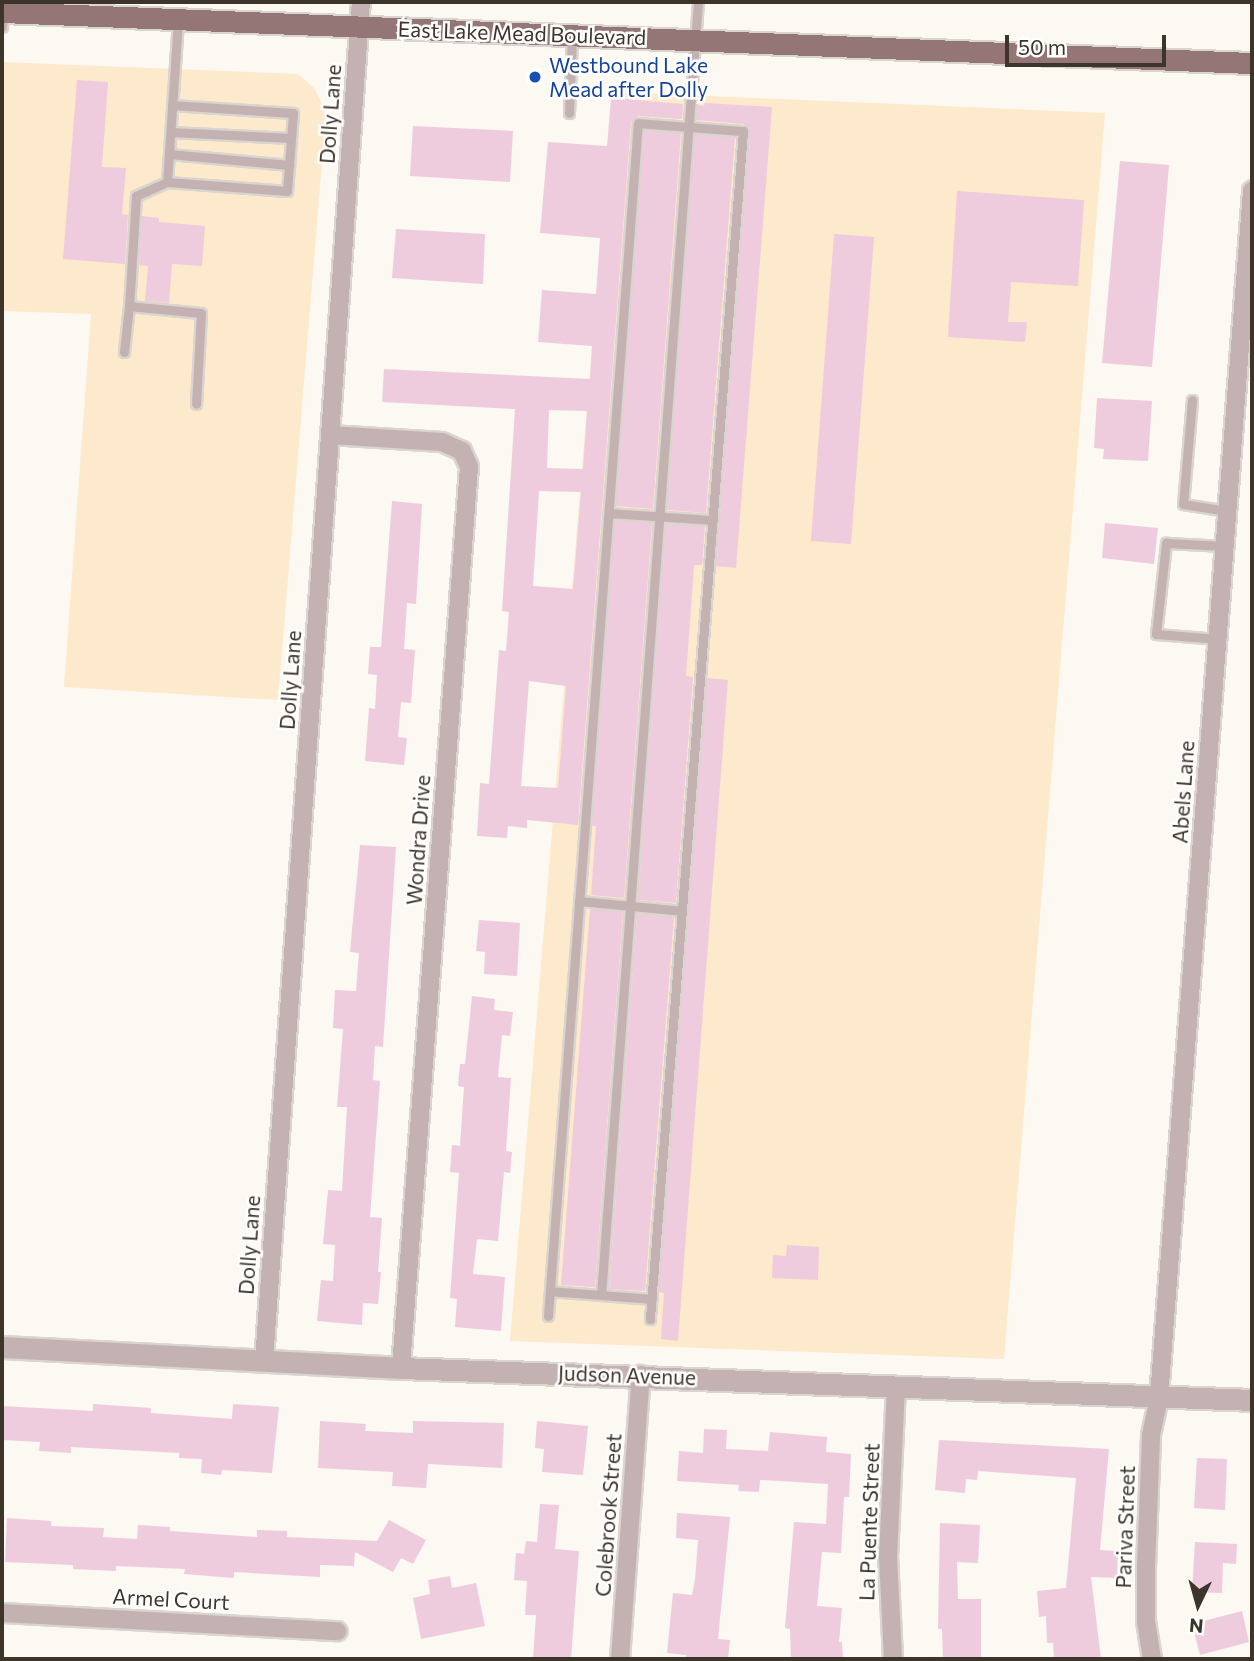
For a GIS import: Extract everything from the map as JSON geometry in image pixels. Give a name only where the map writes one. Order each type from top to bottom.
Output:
[{"type":"main road","name":"East Lake Mead Boulevard","points":[[2,12],[1252,63]]},
{"type":"street","name":"Dolly Lane","points":[[264,1361],[360,2]]},
{"type":"street","name":"Abels Lane","points":[[1159,1398],[1252,191]]},
{"type":"street","name":"Wondra Drive","points":[[330,435],[442,442],[462,451],[468,467],[401,1368]]},
{"type":"street","name":"Judson Avenue","points":[[2,1346],[401,1368],[1252,1400]]},
{"type":"street","name":"Colebrook Street","points":[[620,1659],[641,1375]]},
{"type":"street","name":"La Puente Street","points":[[893,1659],[888,1557],[896,1386]]},
{"type":"street","name":"Pariva Street","points":[[1152,1659],[1146,1622],[1146,1567],[1151,1435],[1159,1398]]},
{"type":"street","name":"Armel Court","points":[[2,1613],[338,1631]]},
{"type":"lane","points":[[601,1295],[698,2]]},
{"type":"lane","points":[[2,12],[2,27]]},
{"type":"lane","points":[[167,182],[178,19]]},
{"type":"lane","points":[[569,113],[572,35]]},
{"type":"lane","points":[[124,352],[136,196],[167,182],[287,191],[293,113],[172,105]]},
{"type":"lane","points":[[548,1316],[638,123],[743,131],[650,1319]]},
{"type":"lane","points":[[170,132],[291,138]]},
{"type":"lane","points":[[169,154],[289,164]]},
{"type":"lane","points":[[129,306],[201,313],[196,404]]},
{"type":"lane","points":[[1192,400],[1182,504],[1227,511]]},
{"type":"lane","points":[[609,513],[713,520]]},
{"type":"lane","points":[[1218,639],[1156,634],[1166,543],[1225,546]]},
{"type":"lane","points":[[579,901],[682,911]]},
{"type":"lane","points":[[550,1291],[652,1299]]},
{"type":"shaded area","points":[[2,62],[298,74],[315,89],[326,113],[278,700],[64,687],[91,314],[2,311]]},
{"type":"shaded area","points":[[613,92],[1105,113],[1004,1359],[510,1341]]},
{"type":"building","points":[[77,80],[108,82],[102,167],[126,168],[122,214],[128,215],[125,264],[63,259]]},
{"type":"building","points":[[611,98],[683,104],[682,119],[638,116],[631,122],[578,825],[527,820],[527,828],[508,826],[507,838],[477,836],[480,783],[489,784],[499,650],[506,651],[509,612],[502,611],[515,409],[382,402],[384,369],[590,379],[592,346],[538,342],[542,290],[596,294],[600,238],[540,233],[548,142],[607,146]],"holes":[[[549,410],[587,411],[583,469],[547,468]],[[539,491],[581,492],[573,589],[533,586]],[[529,681],[566,686],[558,788],[521,786]]]},
{"type":"building","points":[[705,103],[772,107],[736,568],[716,566],[750,131],[744,124],[696,120],[697,105],[704,106]]},
{"type":"building","points":[[413,126],[513,131],[510,182],[410,176]]},
{"type":"building","points":[[644,131],[681,133],[653,509],[616,506]]},
{"type":"building","points":[[695,134],[735,137],[706,513],[667,510]]},
{"type":"building","points":[[1120,161],[1169,165],[1152,367],[1102,363]]},
{"type":"building","points":[[957,191],[1084,200],[1078,286],[1011,282],[1008,322],[1027,322],[1025,342],[948,337]]},
{"type":"building","points":[[142,216],[159,218],[159,222],[205,226],[202,266],[172,264],[169,303],[145,301],[148,266],[139,265]]},
{"type":"building","points":[[396,229],[485,234],[483,284],[392,278]]},
{"type":"building","points":[[834,234],[874,237],[851,544],[811,541]]},
{"type":"building","points":[[1097,398],[1152,401],[1148,461],[1103,459],[1104,449],[1094,448]]},
{"type":"building","points":[[392,501],[422,504],[416,604],[407,603],[404,649],[415,650],[411,703],[401,702],[398,737],[407,738],[404,765],[365,761],[369,708],[375,709],[377,675],[368,674],[370,647],[381,647]]},
{"type":"building","points":[[615,520],[652,523],[624,898],[591,895],[596,826],[592,826]]},
{"type":"building","points":[[1105,523],[1158,528],[1154,564],[1102,558]]},
{"type":"building","points":[[666,524],[705,526],[702,565],[694,565],[686,676],[693,677],[676,903],[638,900]]},
{"type":"building","points":[[707,678],[728,680],[678,1341],[661,1339],[664,1293],[659,1292]]},
{"type":"building","points":[[360,845],[396,847],[383,1047],[375,1046],[373,1080],[380,1081],[370,1217],[382,1218],[378,1272],[381,1272],[378,1304],[363,1303],[362,1325],[317,1321],[321,1280],[333,1281],[335,1245],[323,1244],[328,1190],[342,1191],[347,1107],[337,1107],[343,1029],[333,1028],[335,990],[356,991],[359,953],[350,952]]},
{"type":"building","points":[[590,909],[623,912],[595,1287],[561,1285]]},
{"type":"building","points":[[637,914],[674,917],[645,1291],[609,1289]]},
{"type":"building","points":[[479,920],[520,923],[517,976],[484,974],[485,952],[476,951]]},
{"type":"building","points":[[472,996],[495,999],[494,1010],[513,1012],[510,1036],[502,1035],[498,1077],[511,1078],[506,1151],[512,1152],[510,1173],[504,1172],[498,1241],[477,1239],[473,1274],[505,1277],[501,1331],[455,1327],[457,1299],[450,1298],[459,1173],[450,1172],[452,1145],[460,1146],[464,1087],[458,1086],[460,1064],[465,1064]]},
{"type":"building","points":[[787,1245],[819,1247],[818,1280],[772,1278],[773,1255],[786,1256]]},
{"type":"building","points":[[93,1404],[151,1408],[151,1413],[232,1419],[233,1404],[279,1407],[272,1473],[222,1470],[221,1475],[201,1473],[202,1459],[179,1458],[179,1453],[71,1447],[71,1453],[39,1451],[40,1442],[2,1440],[2,1406],[93,1411]]},
{"type":"building","points":[[320,1421],[366,1424],[365,1431],[413,1433],[413,1421],[504,1423],[502,1468],[428,1464],[426,1488],[392,1486],[393,1472],[318,1468]]},
{"type":"building","points":[[537,1421],[588,1426],[583,1475],[542,1472],[544,1449],[535,1448]]},
{"type":"building","points":[[704,1429],[727,1430],[726,1449],[768,1451],[770,1432],[827,1437],[826,1452],[851,1454],[849,1497],[844,1497],[841,1553],[822,1552],[817,1606],[842,1608],[839,1642],[842,1642],[843,1659],[791,1659],[790,1629],[785,1628],[794,1522],[826,1524],[828,1484],[760,1480],[759,1492],[738,1491],[739,1485],[677,1481],[679,1451],[703,1453]]},
{"type":"building","points":[[939,1440],[1109,1449],[1100,1550],[1118,1551],[1117,1578],[1091,1577],[1101,1659],[1054,1659],[1053,1643],[1047,1643],[1046,1616],[1039,1617],[1037,1591],[1066,1588],[1076,1478],[978,1471],[977,1480],[966,1479],[965,1493],[935,1490]]},
{"type":"building","points":[[1197,1458],[1227,1459],[1225,1510],[1194,1508]]},
{"type":"building","points":[[540,1504],[559,1505],[555,1549],[579,1551],[571,1659],[533,1659],[536,1615],[525,1615],[527,1581],[514,1580],[516,1553],[524,1554],[526,1541],[537,1542]]},
{"type":"building","points":[[677,1513],[730,1517],[718,1639],[730,1640],[728,1659],[686,1659],[686,1655],[667,1653],[673,1593],[692,1595],[698,1540],[676,1538]]},
{"type":"building","points":[[7,1518],[51,1521],[51,1526],[104,1528],[103,1537],[137,1539],[138,1525],[170,1527],[170,1531],[257,1537],[257,1530],[287,1531],[287,1537],[377,1541],[389,1520],[426,1540],[413,1564],[401,1558],[393,1572],[355,1552],[354,1566],[320,1565],[320,1577],[234,1572],[234,1578],[184,1574],[185,1569],[116,1566],[116,1571],[73,1569],[73,1565],[5,1562]]},
{"type":"building","points":[[940,1523],[980,1525],[978,1563],[957,1562],[958,1599],[981,1599],[981,1659],[943,1659],[942,1629],[938,1629]]},
{"type":"building","points":[[1195,1542],[1237,1544],[1236,1564],[1223,1563],[1222,1593],[1192,1592]]},
{"type":"building","points":[[450,1576],[452,1588],[476,1583],[485,1626],[421,1639],[413,1598],[430,1594],[428,1580]]},
{"type":"building","points":[[1242,1611],[1249,1642],[1200,1655],[1192,1624]]},
{"type":"place","name":"Westbound Lake Mead after Dolly","points":[[535,77]]}]
